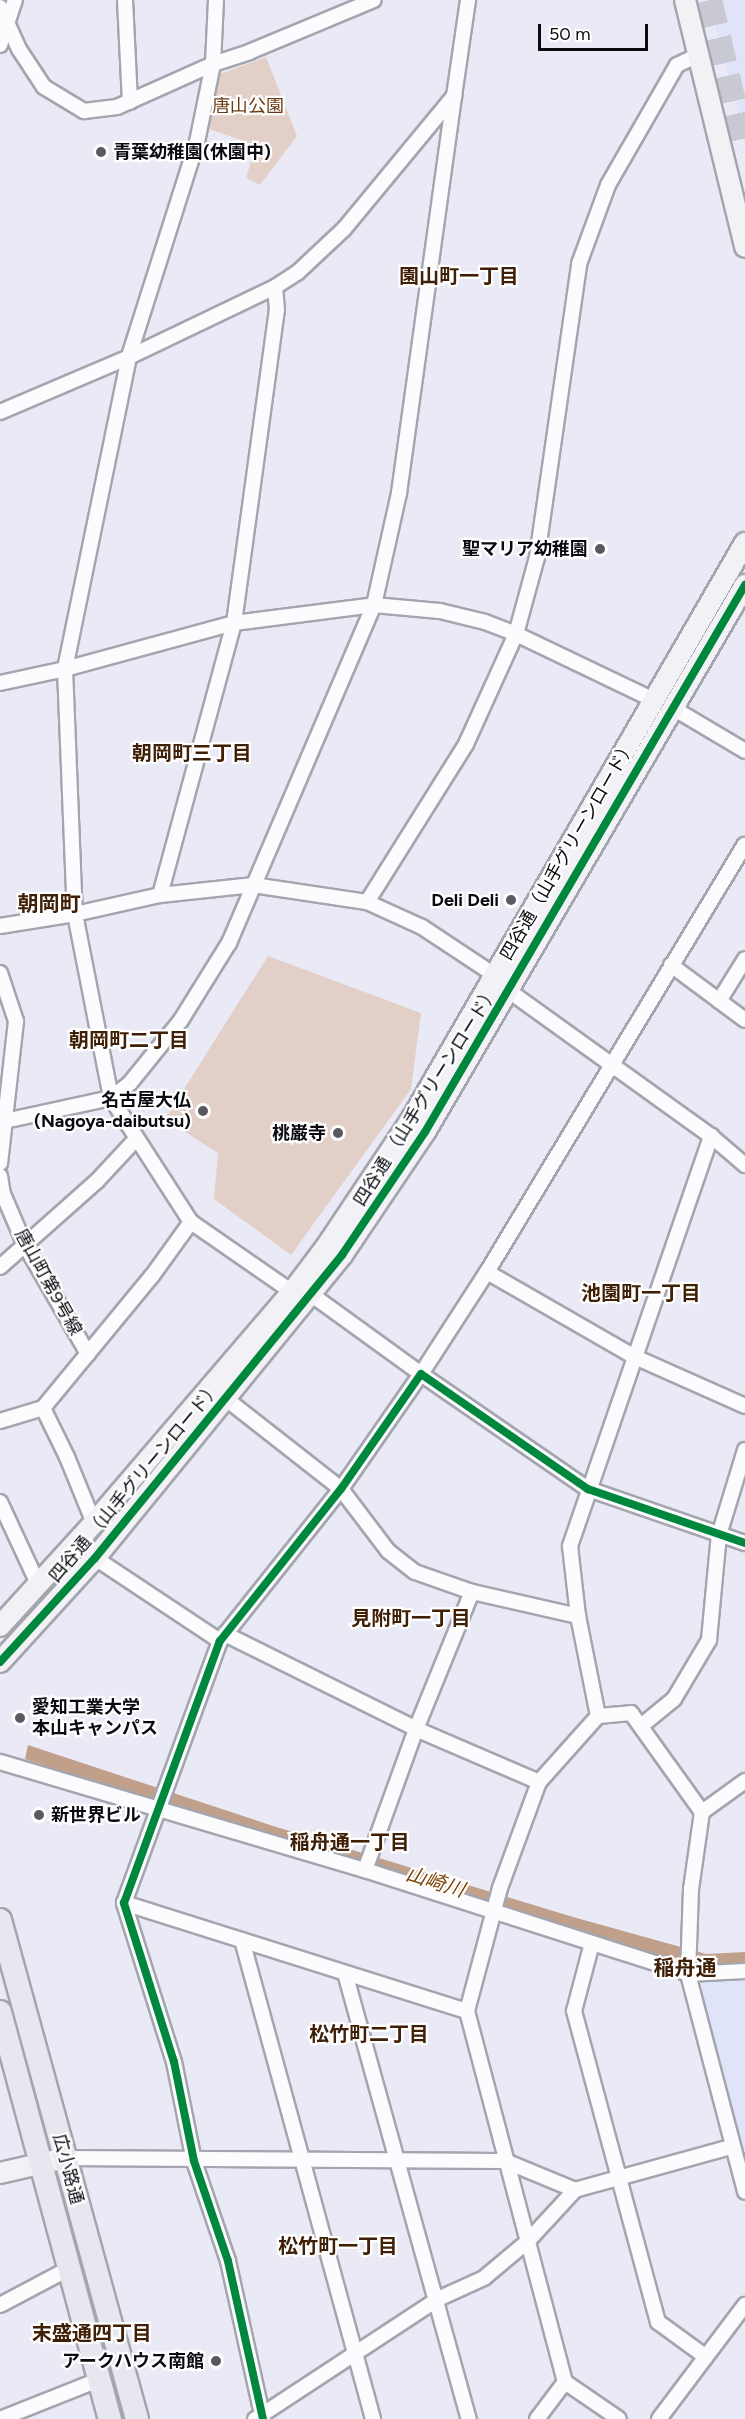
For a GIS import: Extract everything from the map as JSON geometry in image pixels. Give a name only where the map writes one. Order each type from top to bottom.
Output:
[{"type":"main road","name":"広小路通","points":[[0,1920],[137,2419]]},
{"type":"main road","name":"広小路通","points":[[0,2012],[110,2419]]},
{"type":"street","points":[[0,45],[15,0]]},
{"type":"street","points":[[125,0],[130,102]]},
{"type":"street","points":[[216,0],[213,64],[197,142],[129,357],[65,669],[75,914],[111,1098],[191,1222],[292,1292]]},
{"type":"street","points":[[0,7],[9,21],[19,49],[44,87],[57,97],[84,111],[117,107],[213,64],[249,52],[374,0]]},
{"type":"street","points":[[3,1121],[111,1098],[130,1083],[180,1020],[230,943],[374,605],[399,493],[468,0]]},
{"type":"street","points":[[685,0],[745,247]]},
{"type":"street","points":[[367,902],[466,744],[516,634],[537,557],[579,264],[608,185],[677,65],[698,55]]},
{"type":"street","points":[[0,412],[129,357],[275,287],[298,272],[344,229],[454,96]]},
{"type":"street","points":[[159,895],[234,623],[277,310],[275,287]]},
{"type":"street","name":"四谷通（山手グリーンロード）","points":[[0,1626],[94,1523],[292,1292],[326,1247],[503,983],[654,700],[745,543]]},
{"type":"street","name":"四谷通 （山手グリーンロード）","points":[[0,1662],[95,1558],[342,1255],[425,1132],[503,983],[673,708],[745,585]]},
{"type":"street","points":[[0,683],[65,669],[234,623],[374,605],[440,611],[485,622],[516,634],[654,700]]},
{"type":"street","points":[[673,708],[745,751]]},
{"type":"street","points":[[731,2147],[619,2176],[575,2190],[528,2241],[484,2278],[438,2300],[260,2418],[228,2261],[194,2161],[174,2062],[124,1903],[157,1808],[222,1637],[341,1489],[421,1374],[487,1272],[671,965],[740,864],[745,845]]},
{"type":"street","points":[[0,926],[75,914],[159,895],[253,885],[367,902],[422,927],[503,983],[711,1136],[745,1165]]},
{"type":"street","points":[[719,1001],[745,959]]},
{"type":"street","points":[[671,965],[745,1020]]},
{"type":"street","points":[[0,973],[16,1021],[0,1163]]},
{"type":"street","points":[[597,1716],[578,1616],[570,1546],[711,1136]]},
{"type":"street","points":[[0,1267],[97,1181],[136,1139]]},
{"type":"street","name":"唐山町第9号線","points":[[0,1176],[3,1194],[26,1245],[88,1354]]},
{"type":"street","points":[[0,1421],[43,1408],[152,1276],[191,1222]]},
{"type":"street","points":[[487,1272],[635,1357],[745,1406]]},
{"type":"street","points":[[312,1294],[421,1374],[588,1489],[745,1543]]},
{"type":"street","points":[[225,1398],[341,1489],[388,1551],[415,1572],[472,1592],[578,1616]]},
{"type":"street","points":[[43,1408],[67,1457],[94,1523]]},
{"type":"street","points":[[641,1726],[674,1699],[709,1640],[719,1535],[745,1450]]},
{"type":"street","points":[[0,1502],[38,1584]]},
{"type":"street","points":[[95,1558],[222,1637],[416,1729],[539,1782]]},
{"type":"street","points":[[365,1869],[416,1729],[472,1592]]},
{"type":"street","points":[[619,2419],[565,2382],[467,2011],[500,1889],[539,1782],[597,1716],[631,1713],[702,1812],[691,1889],[688,1973],[731,2147],[745,2192]]},
{"type":"street","points":[[0,1762],[365,1869],[494,1909],[592,1944],[688,1973],[745,1971]]},
{"type":"street","points":[[702,1812],[745,1782]]},
{"type":"street","points":[[124,1903],[467,2011]]},
{"type":"street","points":[[242,1940],[373,2419]]},
{"type":"street","points":[[592,1944],[574,2011],[658,2322],[706,2357]]},
{"type":"street","points":[[345,1973],[438,2300],[469,2419]]},
{"type":"street","points":[[0,2173],[65,2158],[194,2161],[505,2161],[575,2190]]},
{"type":"street","points":[[0,2305],[68,2269]]},
{"type":"street","points":[[660,2419],[745,2305]]},
{"type":"street","points":[[0,2419],[98,2380]]},
{"type":"street","points":[[537,2419],[565,2382]]},
{"type":"shaded area","points":[[708,0],[745,0],[745,139]]},
{"type":"shaded area","points":[[745,1981],[745,2158],[700,1991],[704,1982]]},
{"type":"green space","name":"唐山公園","points":[[266,57],[297,136],[260,185],[246,178],[256,145],[209,129],[220,74]]},
{"type":"green space","points":[[268,956],[421,1013],[411,1089],[291,1255],[214,1199],[218,1153],[165,1119]]},
{"type":"water","name":"山崎川","points":[[28,1745],[270,1825],[573,1917],[706,1954],[745,1952],[745,1965],[675,1963],[154,1802],[25,1759]]},
{"type":"tunnel","points":[[709,0],[745,152]]},
{"type":"cycle path","points":[[0,1662],[95,1558],[342,1255],[425,1132],[745,585]]},
{"type":"cycle path","points":[[263,2419],[228,2261],[194,2161],[174,2062],[124,1903],[220,1641],[341,1489],[421,1374],[588,1489],[745,1543]]},
{"type":"place","name":"青葉幼稚園(休園中)","points":[[101,152]]},
{"type":"place","name":"聖マリア幼稚園","points":[[600,549]]},
{"type":"place","name":"Deli Deli","points":[[511,900]]},
{"type":"place","name":"名古屋大仏 (Nagoya-daibutsu)","points":[[203,1111]]},
{"type":"place","name":"桃巌寺","points":[[338,1133]]},
{"type":"place","name":"愛知工業大学 本山キャンパス","points":[[20,1718]]},
{"type":"place","name":"新世界ビル","points":[[39,1815]]},
{"type":"place","name":"アークハウス南館","points":[[216,2361]]},
{"type":"district","name":"園山町一丁目","points":[[459,276]]},
{"type":"district","name":"朝岡町三丁目","points":[[192,753]]},
{"type":"district","name":"朝岡町","points":[[49,904]]},
{"type":"district","name":"朝岡町二丁目","points":[[129,1040]]},
{"type":"district","name":"池園町一丁目","points":[[641,1293]]},
{"type":"district","name":"見附町一丁目","points":[[411,1618]]},
{"type":"district","name":"稲舟通一丁目","points":[[350,1842]]},
{"type":"district","name":"稲舟通","points":[[685,1968]]},
{"type":"district","name":"松竹町二丁目","points":[[369,2034]]},
{"type":"district","name":"松竹町一丁目","points":[[338,2246]]},
{"type":"district","name":"末盛通四丁目","points":[[92,2333]]}]
